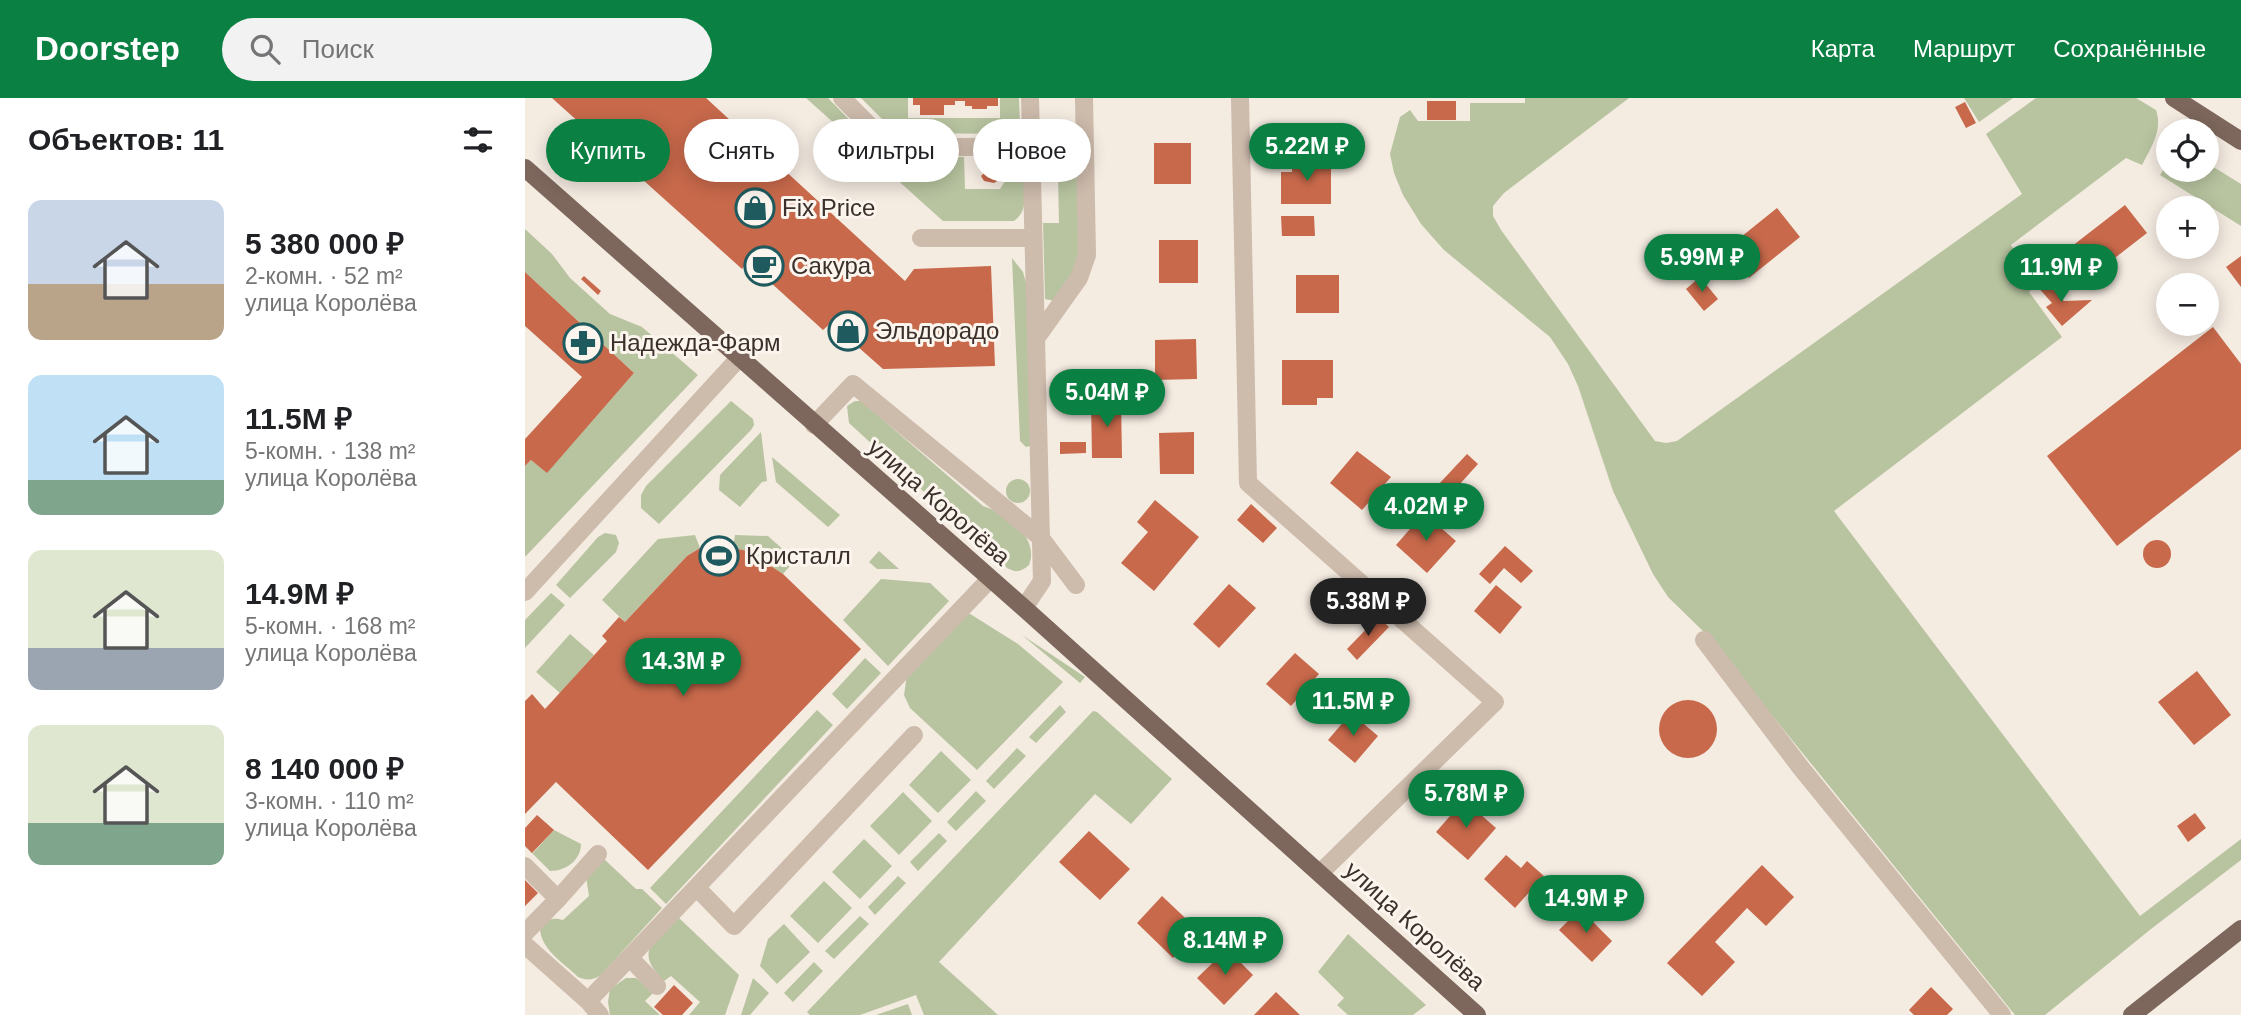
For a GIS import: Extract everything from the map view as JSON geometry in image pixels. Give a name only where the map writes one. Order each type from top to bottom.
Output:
[{"type":"main road","points":[[2174,98],[2241,141]]},
{"type":"main road","name":"улица Королёва","points":[[525,168],[1024,608],[1473,1014]]},
{"type":"main road","points":[[2132,1015],[2241,929]]},
{"type":"street","points":[[842,98],[892,149],[973,147]]},
{"type":"street","points":[[1030,98],[1030,119]]},
{"type":"street","points":[[1037,337],[1079,278],[1087,256],[1084,98]]},
{"type":"street","name":"улица Королёва","points":[[1240,98],[1248,483],[1495,702],[1320,873]]},
{"type":"street","points":[[1024,608],[1042,581],[1032,182]]},
{"type":"street","points":[[921,238],[1033,238]]},
{"type":"street","points":[[525,592],[740,357]]},
{"type":"street","points":[[814,425],[853,384],[1040,537],[1076,585]]},
{"type":"street","points":[[525,945],[594,1008],[630,958],[990,579]]},
{"type":"street","points":[[1704,639],[1801,768],[2002,1015]]},
{"type":"street","points":[[697,888],[734,926],[914,735]]},
{"type":"street","points":[[525,933],[598,853]]},
{"type":"street","points":[[525,866],[558,899]]},
{"type":"street","points":[[630,958],[657,986]]},
{"type":"green space","points":[[806,98],[828,98],[849,119],[829,119]]},
{"type":"green space","points":[[861,98],[908,98],[908,118],[1000,118],[1000,98],[1019,98],[1020,119],[973,119],[973,134],[959,134],[959,119],[882,119]]},
{"type":"green space","points":[[1525,98],[1629,98],[1504,193],[1493,206],[1493,216],[1655,441],[1666,443],[1677,441],[2022,194],[1986,134],[2036,98],[2136,98],[2156,110],[2156,135],[2142,165],[2126,158],[2011,245],[2036,285],[2029,292],[2062,337],[1834,511],[2140,916],[2241,839],[2241,860],[2045,1015],[2015,1015],[1706,634],[1668,597],[1653,574],[1613,491],[1568,364],[1550,337],[1444,250],[1421,224],[1403,195],[1390,154],[1400,117],[1410,110],[1418,121],[1470,121],[1470,103],[1525,103]]},
{"type":"green space","points":[[1964,98],[2013,98],[1979,122]]},
{"type":"green space","points":[[959,157],[964,157],[965,189],[1000,189],[1004,182],[1024,182],[1024,203],[1021,213],[1014,221],[943,221],[900,182],[959,182]]},
{"type":"green space","points":[[2219,170],[2241,184],[2241,226],[2219,212],[2219,196],[2193,196],[2171,182],[2219,182]]},
{"type":"green space","points":[[1058,182],[1077,182],[1079,254],[1075,275],[1055,301],[1045,299],[1043,223],[1059,223]]},
{"type":"green space","points":[[525,229],[552,254],[570,278],[610,314],[642,327],[698,375],[525,557],[525,466],[531,460],[547,472],[634,373],[525,272]]},
{"type":"green space","points":[[1012,258],[1023,272],[1027,286],[1032,442],[1026,447],[1020,441]]},
{"type":"green space","points":[[731,401],[753,419],[754,425],[659,524],[641,508],[641,495],[646,486]]},
{"type":"green space","points":[[861,401],[983,506],[1001,514],[1019,528],[1030,545],[1029,565],[1018,571],[1007,568],[849,423],[847,406]]},
{"type":"green space","points":[[761,432],[767,481],[762,482],[740,507],[719,490],[720,475]]},
{"type":"green space","points":[[772,457],[840,515],[828,527],[776,482]]},
{"type":"green space","points":[[1018,479],[1027,482],[1030,491],[1027,500],[1018,503],[1009,500],[1006,491],[1009,482]]},
{"type":"green space","points":[[605,533],[616,535],[619,543],[616,552],[570,598],[556,585],[598,537]]},
{"type":"green space","points":[[695,535],[700,548],[687,556],[625,622],[602,600],[658,539]]},
{"type":"green space","points":[[735,535],[768,536],[795,560],[783,574],[748,551],[733,548]]},
{"type":"green space","points":[[879,551],[899,569],[877,569],[869,562]]},
{"type":"green space","points":[[881,579],[930,583],[949,601],[888,666],[843,620]]},
{"type":"green space","points":[[551,593],[565,605],[525,648],[525,620]]},
{"type":"green space","points":[[967,612],[1018,644],[1063,682],[977,770],[910,708],[904,695],[907,675]]},
{"type":"green space","points":[[570,634],[594,655],[560,693],[536,672]]},
{"type":"green space","points":[[1022,635],[1085,677],[1080,683]]},
{"type":"green space","points":[[865,658],[881,673],[847,709],[832,694]]},
{"type":"green space","points":[[1060,705],[1066,712],[1036,743],[1029,737]]},
{"type":"green space","points":[[817,710],[833,725],[666,904],[650,888]]},
{"type":"green space","points":[[1093,711],[1172,779],[1131,824],[1095,794],[939,962],[998,1015],[924,1015],[916,995],[860,1015],[810,1015],[807,1012]]},
{"type":"green space","points":[[1017,748],[1026,756],[994,789],[986,781]]},
{"type":"green space","points":[[941,751],[971,780],[938,813],[909,785]]},
{"type":"green space","points":[[976,791],[986,801],[956,831],[947,822]]},
{"type":"green space","points":[[903,792],[932,821],[899,855],[870,826]]},
{"type":"green space","points":[[554,830],[581,844],[575,860],[562,869],[550,871],[525,846],[533,853]]},
{"type":"green space","points":[[939,833],[947,841],[918,871],[910,862]]},
{"type":"green space","points":[[864,839],[892,866],[860,899],[832,872]]},
{"type":"green space","points":[[604,859],[636,889],[642,889],[662,908],[601,975],[584,979],[578,977],[548,949],[540,928],[550,920],[563,920],[589,896],[586,877]]},
{"type":"green space","points":[[898,876],[906,883],[875,915],[868,907]]},
{"type":"green space","points":[[824,881],[852,908],[818,943],[790,916]]},
{"type":"green space","points":[[860,916],[869,924],[834,959],[825,951]]},
{"type":"green space","points":[[679,918],[739,975],[725,1015],[689,1015],[700,1002],[671,976],[664,981],[650,962],[650,947]]},
{"type":"green space","points":[[784,924],[810,952],[777,984],[760,966],[768,939]]},
{"type":"green space","points":[[1348,934],[1426,1005],[1413,1015],[1348,1015],[1337,1005],[1344,998],[1318,972]]},
{"type":"green space","points":[[814,962],[823,971],[793,1002],[784,993]]},
{"type":"green space","points":[[626,978],[636,978],[654,992],[645,1001],[660,1015],[610,1015],[610,989]]},
{"type":"green space","points":[[753,978],[769,993],[750,1015],[741,1015]]},
{"type":"green space","points":[[908,1004],[912,1015],[876,1015]]},
{"type":"building","points":[[552,98],[706,98],[729,119],[684,119],[684,182],[797,182],[905,281],[914,269],[991,266],[995,366],[883,369],[831,323],[823,330],[748,262],[742,269],[645,182],[670,182],[670,119],[575,119]]},
{"type":"building","points":[[913,98],[998,98],[998,106],[972,109],[972,106],[965,106],[965,101],[955,101],[955,105],[944,105],[944,115],[920,115],[920,105],[913,105]]},
{"type":"building","points":[[1427,101],[1456,101],[1456,120],[1427,120]]},
{"type":"building","points":[[1965,102],[1976,123],[1966,128],[1955,107]]},
{"type":"building","points":[[1154,143],[1191,143],[1191,184],[1154,184]]},
{"type":"building","points":[[1292,160],[1331,160],[1331,204],[1281,204],[1281,172],[1292,172]]},
{"type":"building","points":[[2125,205],[2147,233],[2080,285],[2058,257]]},
{"type":"building","points":[[1777,208],[1800,237],[1749,278],[1726,249]]},
{"type":"building","points":[[1281,216],[1314,216],[1315,236],[1282,236]]},
{"type":"building","points":[[1159,240],[1198,240],[1198,283],[1159,283]]},
{"type":"building","points":[[2241,256],[2241,287],[2226,267]]},
{"type":"building","points":[[525,272],[634,373],[547,473],[531,460],[525,466],[525,439],[582,377],[525,326]]},
{"type":"building","points":[[1296,275],[1339,275],[1339,313],[1296,313]]},
{"type":"building","points":[[584,276],[601,291],[598,295],[581,279]]},
{"type":"building","points":[[1700,277],[1718,299],[1704,311],[1686,289]]},
{"type":"building","points":[[2045,278],[2064,301],[2092,300],[2062,326],[2046,307],[2052,303],[2036,285]]},
{"type":"building","points":[[2219,335],[2241,364],[2241,449],[2117,546],[2047,456],[2201,336]]},
{"type":"building","points":[[1196,339],[1197,379],[1155,380],[1155,340]]},
{"type":"building","points":[[1282,360],[1333,360],[1333,398],[1317,398],[1317,405],[1282,405]]},
{"type":"building","points":[[1121,400],[1122,458],[1092,458],[1091,401]]},
{"type":"building","points":[[1194,432],[1194,474],[1160,474],[1159,433]]},
{"type":"building","points":[[1060,442],[1086,442],[1086,453],[1060,454]]},
{"type":"building","points":[[1357,451],[1391,477],[1362,510],[1330,483]]},
{"type":"building","points":[[1467,454],[1478,464],[1450,495],[1438,485]]},
{"type":"building","points":[[1155,500],[1199,537],[1154,591],[1121,563],[1148,532],[1137,522]]},
{"type":"building","points":[[1251,504],[1277,528],[1263,543],[1237,520]]},
{"type":"building","points":[[1424,513],[1456,541],[1427,573],[1396,545]]},
{"type":"building","points":[[2157,540],[2167,544],[2171,554],[2167,564],[2157,568],[2147,564],[2143,554],[2147,544]]},
{"type":"building","points":[[1505,546],[1533,571],[1521,583],[1504,568],[1490,584],[1479,574]]},
{"type":"building","points":[[728,547],[748,551],[783,574],[861,649],[648,870],[556,782],[525,814],[525,701],[532,694],[545,709],[607,641],[602,636],[619,617],[625,622],[687,556],[700,548]]},
{"type":"building","points":[[1229,584],[1256,608],[1219,648],[1193,624]]},
{"type":"building","points":[[1496,585],[1522,607],[1500,634],[1474,611]]},
{"type":"building","points":[[1378,617],[1389,627],[1357,660],[1347,649]]},
{"type":"building","points":[[1295,653],[1319,674],[1291,706],[1266,684]]},
{"type":"building","points":[[2197,671],[2231,715],[2194,745],[2158,702]]},
{"type":"building","points":[[1688,700],[1699,702],[1712,713],[1717,729],[1715,740],[1704,753],[1688,758],[1677,756],[1664,745],[1659,729],[1661,718],[1672,705]]},
{"type":"building","points":[[1351,713],[1378,736],[1355,763],[1328,740]]},
{"type":"building","points":[[1464,800],[1496,828],[1468,860],[1436,832]]},
{"type":"building","points":[[2195,813],[2206,828],[2188,842],[2177,826]]},
{"type":"building","points":[[537,815],[554,830],[532,853],[525,846],[525,828]]},
{"type":"building","points":[[1089,831],[1130,869],[1100,900],[1059,862]]},
{"type":"building","points":[[1506,855],[1521,868],[1527,861],[1544,876],[1515,908],[1484,879]]},
{"type":"building","points":[[1762,865],[1794,897],[1766,926],[1747,908],[1715,942],[1735,962],[1702,996],[1667,963]]},
{"type":"building","points":[[525,880],[538,893],[525,906]]},
{"type":"building","points":[[1162,896],[1199,931],[1173,958],[1137,923]]},
{"type":"building","points":[[1580,909],[1612,941],[1592,962],[1559,930]]},
{"type":"building","points":[[1227,949],[1253,975],[1224,1005],[1197,978]]},
{"type":"building","points":[[674,985],[693,1003],[682,1015],[663,1015],[654,1007]]},
{"type":"building","points":[[1931,987],[1953,1009],[1947,1015],[1914,1015],[1909,1010]]},
{"type":"building","points":[[1276,992],[1300,1015],[1254,1015]]},
{"type":"place","name":"Fix Price","points":[[755,208]]},
{"type":"place","name":"Сакура","points":[[764,266]]},
{"type":"place","name":"Эльдорадо","points":[[848,331]]},
{"type":"place","name":"Надежда-Фарм","points":[[583,343]]},
{"type":"place","name":"Кристалл","points":[[719,556]]}]
